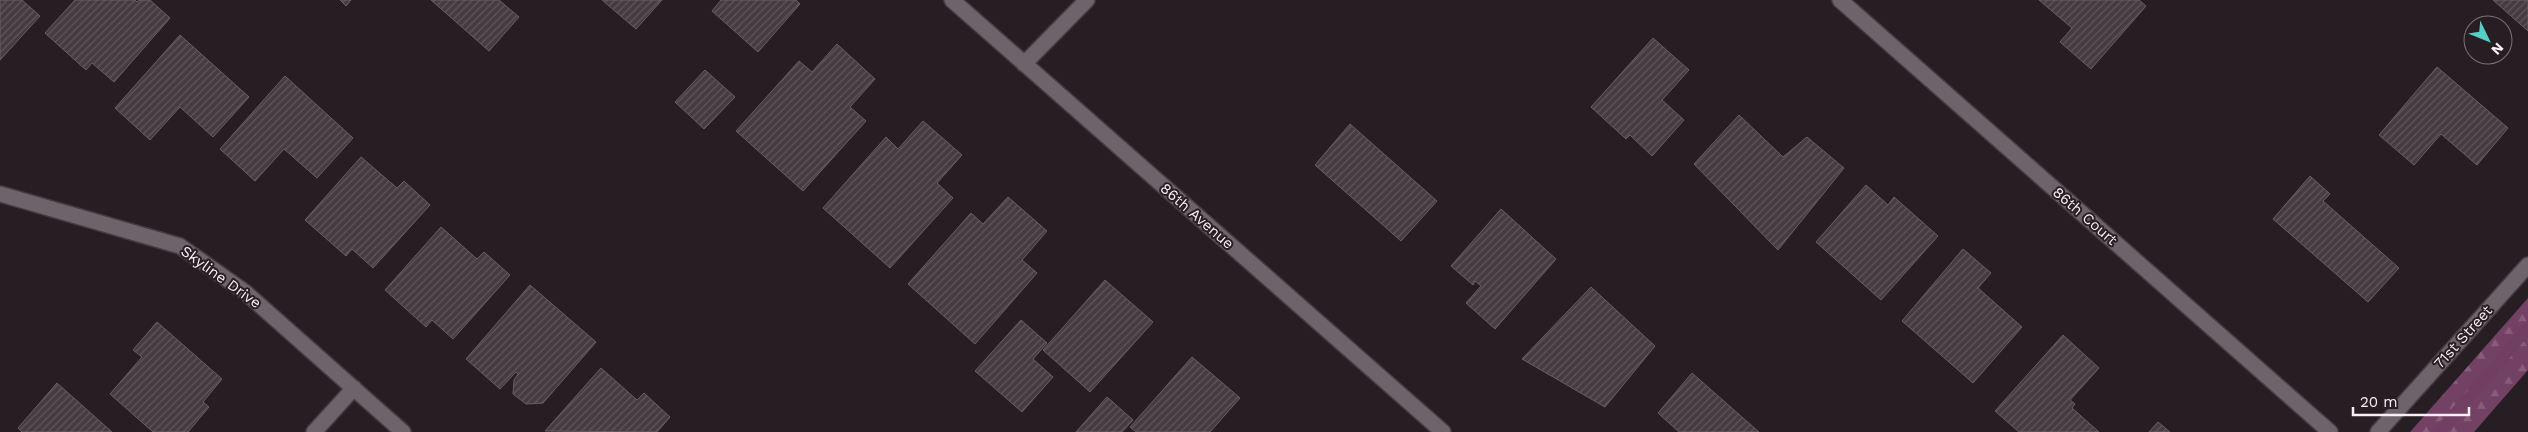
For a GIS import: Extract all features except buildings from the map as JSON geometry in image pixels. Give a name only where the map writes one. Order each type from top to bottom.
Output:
[{"type":"street","name":"86th Avenue","points":[[952,0],[1443,432]]},
{"type":"street","points":[[1024,64],[1087,0]]},
{"type":"street","name":"86th Court","points":[[1840,0],[2330,432]]},
{"type":"street","name":"Skyline Drive","points":[[0,194],[180,246],[245,292],[403,432]]},
{"type":"street","name":"71st Street","points":[[2378,432],[2528,265]]},
{"type":"street","points":[[314,432],[354,388]]},
{"type":"green space","points":[[2528,298],[2528,370],[2474,432],[2410,432]]},
{"type":"waterway","points":[[2439,432],[2528,328]]}]
